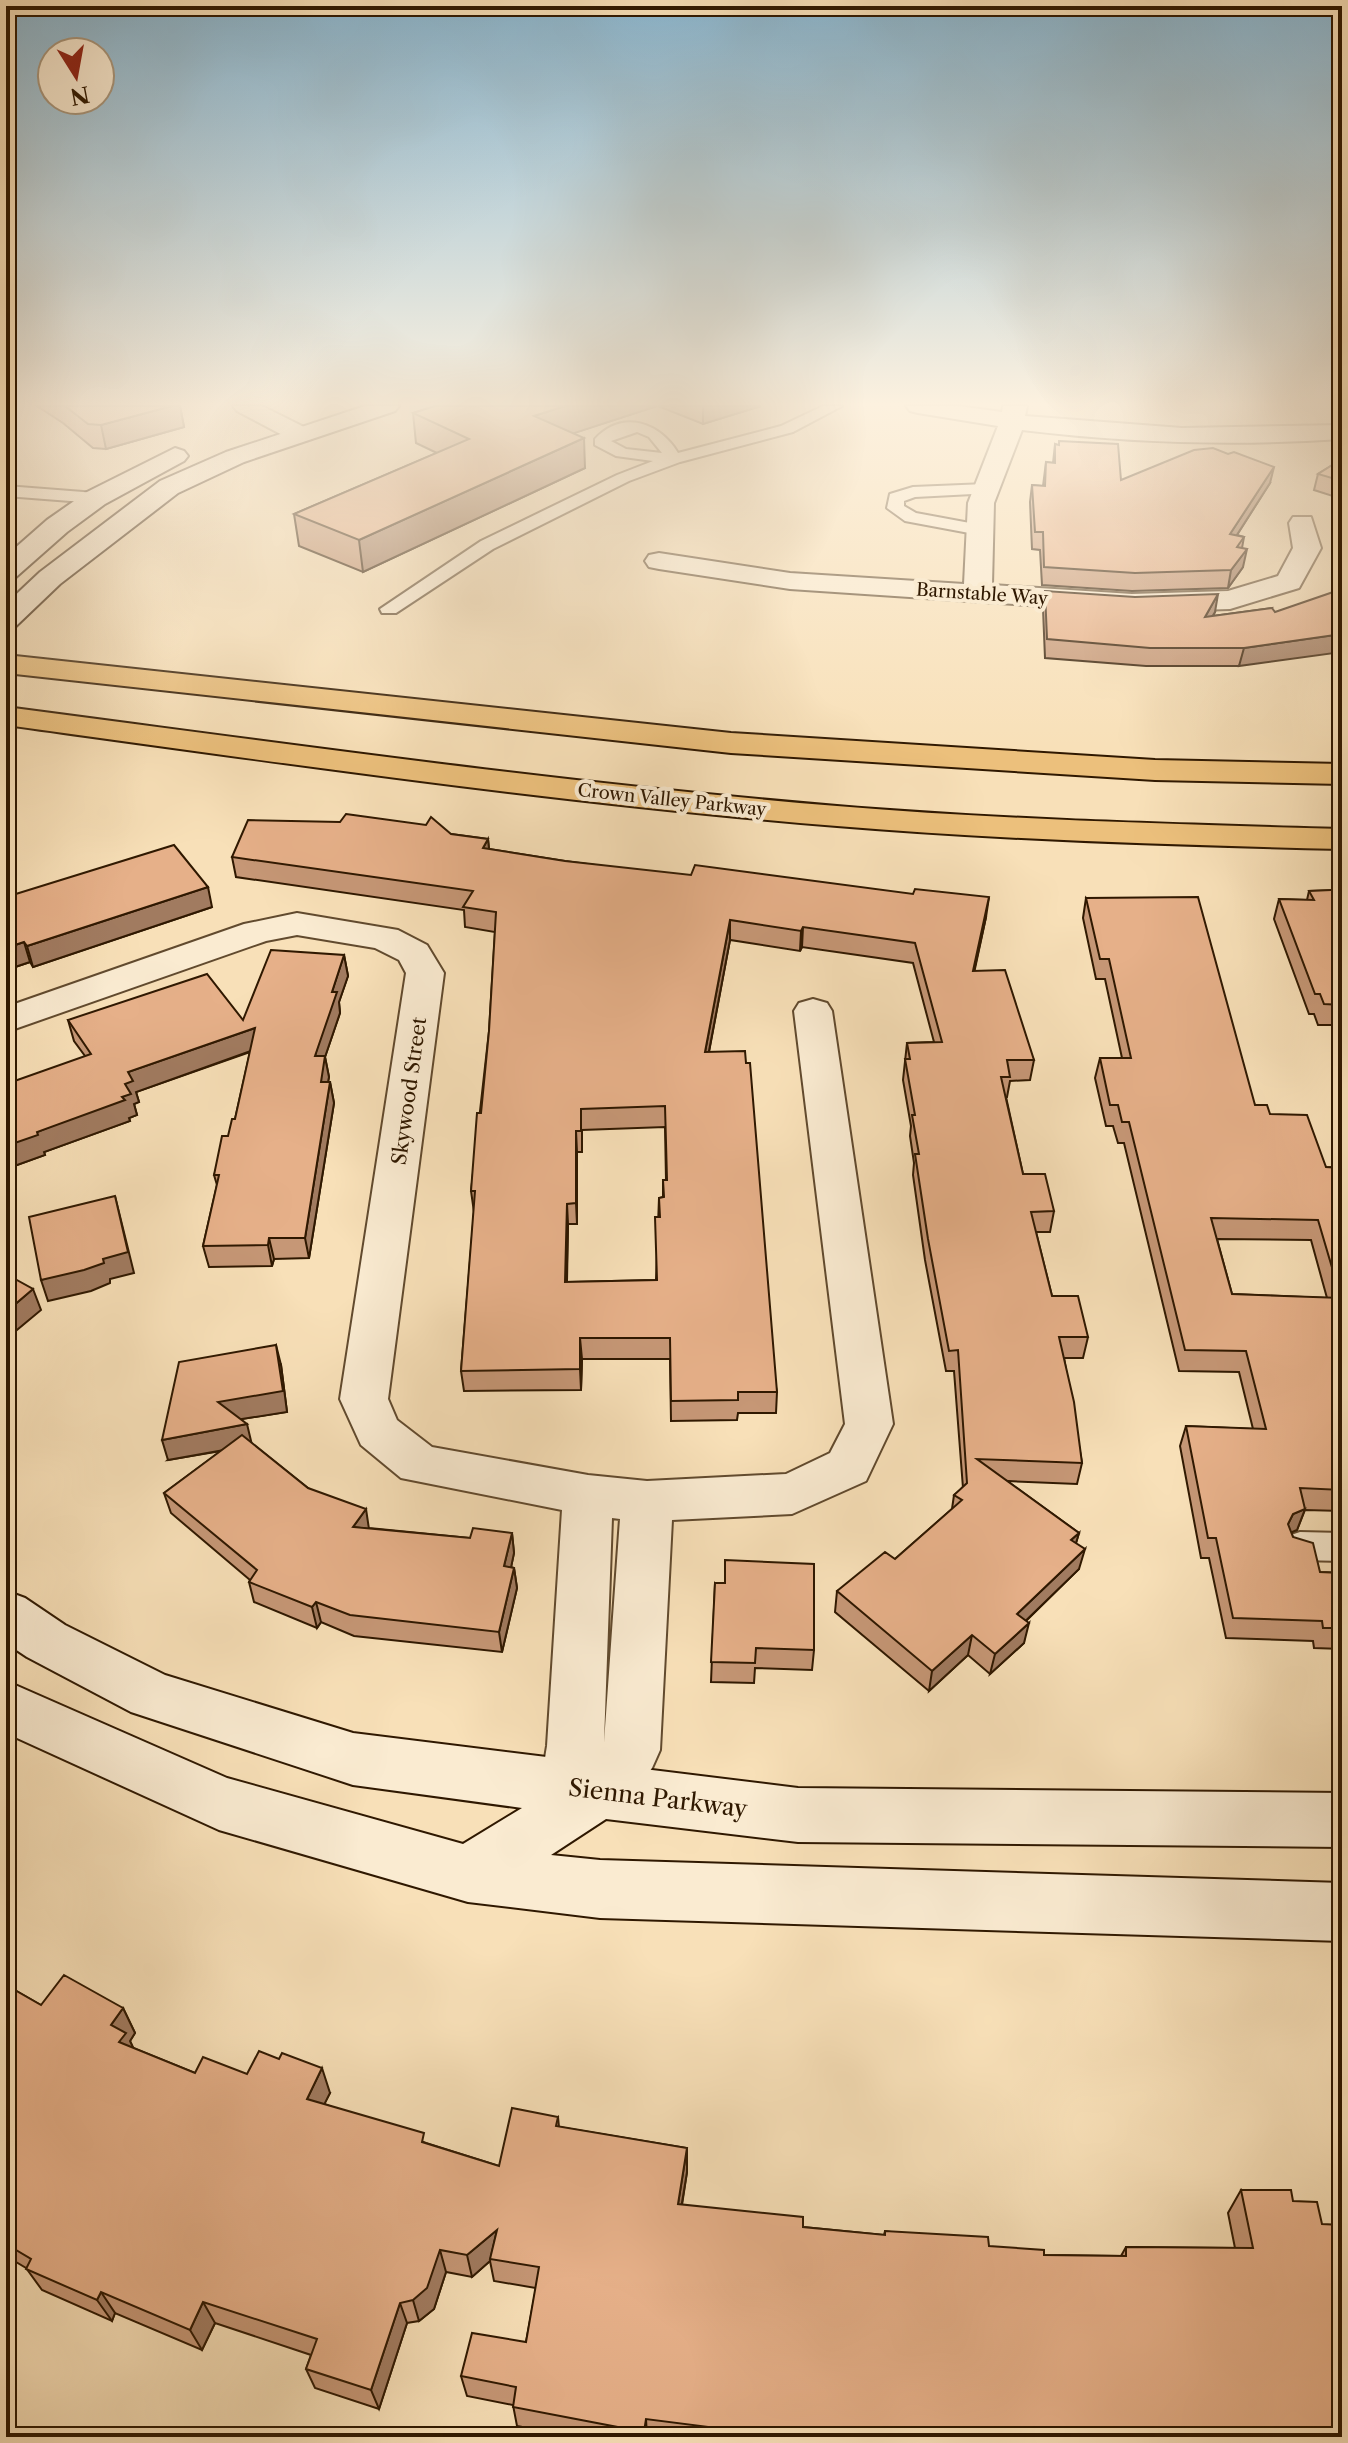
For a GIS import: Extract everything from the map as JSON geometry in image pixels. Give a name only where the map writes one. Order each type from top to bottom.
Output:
[{"type":"main road","points":[[6,664],[731,743],[1155,770],[1342,774]]},
{"type":"main road","name":"Crown Valley Parkway","points":[[6,716],[596,793],[773,810],[1138,834],[1342,839]]},
{"type":"street","points":[[6,571],[65,520]]},
{"type":"street","points":[[6,620],[50,578],[126,520]]},
{"type":"street","points":[[978,595],[980,520]]},
{"type":"street","name":"Barnstable Way","points":[[659,561],[790,581],[978,595],[1132,603],[1230,600],[1289,582],[1307,548],[1302,523]]},
{"type":"street","name":"Skywood Street","points":[[6,1020],[257,932],[297,924],[385,938],[414,953],[425,973],[364,1399],[378,1432],[419,1464],[588,1495],[647,1501],[792,1494],[848,1467],[869,1424],[813,1011]]},
{"type":"street","points":[[584,1790],[575,1746],[588,1495]]},
{"type":"street","points":[[468,1874],[584,1790],[632,1750],[647,1501]]},
{"type":"street","name":"Sienna Parkway","points":[[6,1614],[46,1641],[151,1695],[339,1754],[584,1790],[798,1815],[1342,1820]]},
{"type":"street","points":[[6,1706],[219,1803],[468,1874],[600,1889],[1342,1912]]},
{"type":"lane","points":[[389,609],[487,545],[538,520]]},
{"type":"lane","points":[[927,520],[980,530]]},
{"type":"lane","points":[[1300,1546],[1342,1547]]},
{"type":"building","points":[[309,520],[403,520],[359,540]]},
{"type":"building","points":[[1034,520],[1239,520],[1230,534],[1244,537],[1237,547],[1247,549],[1231,570],[1135,573],[1044,567],[1043,532],[1035,532]]},
{"type":"building","points":[[1342,589],[1342,634],[1244,648],[1150,648],[1047,639],[1045,591],[1135,597],[1218,594],[1205,617],[1272,608],[1275,612]]},
{"type":"building","points":[[346,814],[426,825],[431,817],[451,834],[488,839],[483,848],[565,861],[691,875],[695,865],[913,894],[915,889],[989,897],[973,971],[1005,970],[1034,1060],[1007,1060],[1010,1077],[1001,1077],[1023,1174],[1045,1174],[1054,1211],[1031,1212],[1052,1296],[1078,1296],[1088,1337],[1059,1337],[1074,1402],[1082,1463],[977,1459],[1079,1533],[1071,1540],[1085,1549],[1017,1614],[1029,1623],[995,1654],[972,1635],[932,1671],[837,1591],[885,1552],[895,1559],[962,1500],[954,1495],[967,1483],[958,1350],[949,1351],[928,1239],[915,1154],[919,1154],[912,1115],[915,1115],[905,1059],[910,1059],[907,1043],[942,1042],[915,943],[730,920],[705,1052],[745,1051],[746,1063],[750,1063],[777,1392],[738,1392],[738,1400],[671,1401],[670,1338],[580,1338],[580,1369],[461,1371],[475,1191],[471,1191],[477,1113],[481,1113],[489,1031],[496,912],[463,907],[473,891],[232,857],[248,820],[340,822]],"holes":[[[665,1106],[667,1180],[663,1180],[664,1197],[659,1198],[660,1217],[655,1217],[657,1280],[565,1282],[567,1204],[576,1203],[576,1131],[581,1131],[581,1109]]]},
{"type":"building","points":[[174,845],[208,887],[27,946],[24,942],[6,948],[6,897]]},
{"type":"building","points":[[1342,890],[1342,1005],[1324,1004],[1320,994],[1315,994],[1279,899],[1314,900],[1309,891]]},
{"type":"building","points":[[1198,897],[1255,1105],[1267,1105],[1270,1114],[1307,1115],[1326,1167],[1342,1168],[1342,1490],[1300,1488],[1305,1509],[1293,1514],[1288,1524],[1293,1537],[1313,1543],[1320,1572],[1342,1573],[1342,1628],[1323,1628],[1322,1621],[1233,1618],[1216,1538],[1208,1538],[1186,1426],[1266,1429],[1246,1351],[1185,1350],[1129,1122],[1122,1122],[1118,1105],[1110,1105],[1100,1058],[1131,1058],[1109,959],[1100,959],[1086,898]],"holes":[[[1211,1218],[1318,1220],[1341,1298],[1232,1294]]]},
{"type":"building","points":[[271,950],[344,955],[332,992],[337,992],[315,1056],[325,1056],[321,1082],[330,1082],[305,1238],[269,1238],[268,1245],[203,1246],[219,1175],[214,1175],[222,1136],[228,1136],[232,1119],[235,1119],[255,1028],[128,1072],[133,1081],[125,1084],[131,1094],[122,1097],[125,1100],[6,1146],[6,1084],[91,1054],[68,1020],[207,974],[243,1020]]},
{"type":"building","points":[[115,1196],[128,1252],[103,1259],[104,1263],[84,1270],[41,1280],[29,1217]]},
{"type":"building","points":[[6,1274],[33,1289],[6,1312]]},
{"type":"building","points":[[276,1345],[283,1391],[218,1402],[247,1424],[162,1440],[179,1362]]},
{"type":"building","points":[[242,1435],[308,1488],[366,1509],[353,1527],[470,1538],[473,1528],[512,1533],[504,1566],[514,1568],[499,1632],[350,1615],[316,1602],[312,1607],[249,1582],[257,1570],[164,1493]]},
{"type":"building","points":[[725,1560],[814,1564],[814,1650],[756,1648],[755,1663],[711,1662],[715,1583],[725,1583]]},
{"type":"building","points":[[64,1975],[123,2008],[111,2025],[126,2033],[119,2042],[195,2073],[203,2057],[247,2074],[259,2051],[279,2059],[282,2053],[322,2068],[307,2099],[424,2133],[422,2142],[499,2166],[512,2108],[558,2117],[556,2126],[687,2148],[678,2204],[803,2217],[803,2227],[885,2235],[885,2231],[988,2237],[989,2246],[1044,2250],[1044,2255],[1126,2256],[1126,2247],[1253,2248],[1241,2190],[1291,2190],[1293,2201],[1317,2202],[1322,2224],[1342,2225],[1342,2437],[720,2437],[716,2436],[717,2428],[646,2419],[644,2432],[513,2407],[516,2387],[461,2376],[472,2333],[526,2342],[539,2267],[490,2259],[497,2230],[467,2255],[440,2250],[427,2288],[413,2300],[400,2303],[371,2390],[306,2369],[317,2339],[203,2302],[190,2330],[101,2292],[97,2300],[26,2269],[31,2259],[6,2244],[6,1985],[41,2005]]}]
